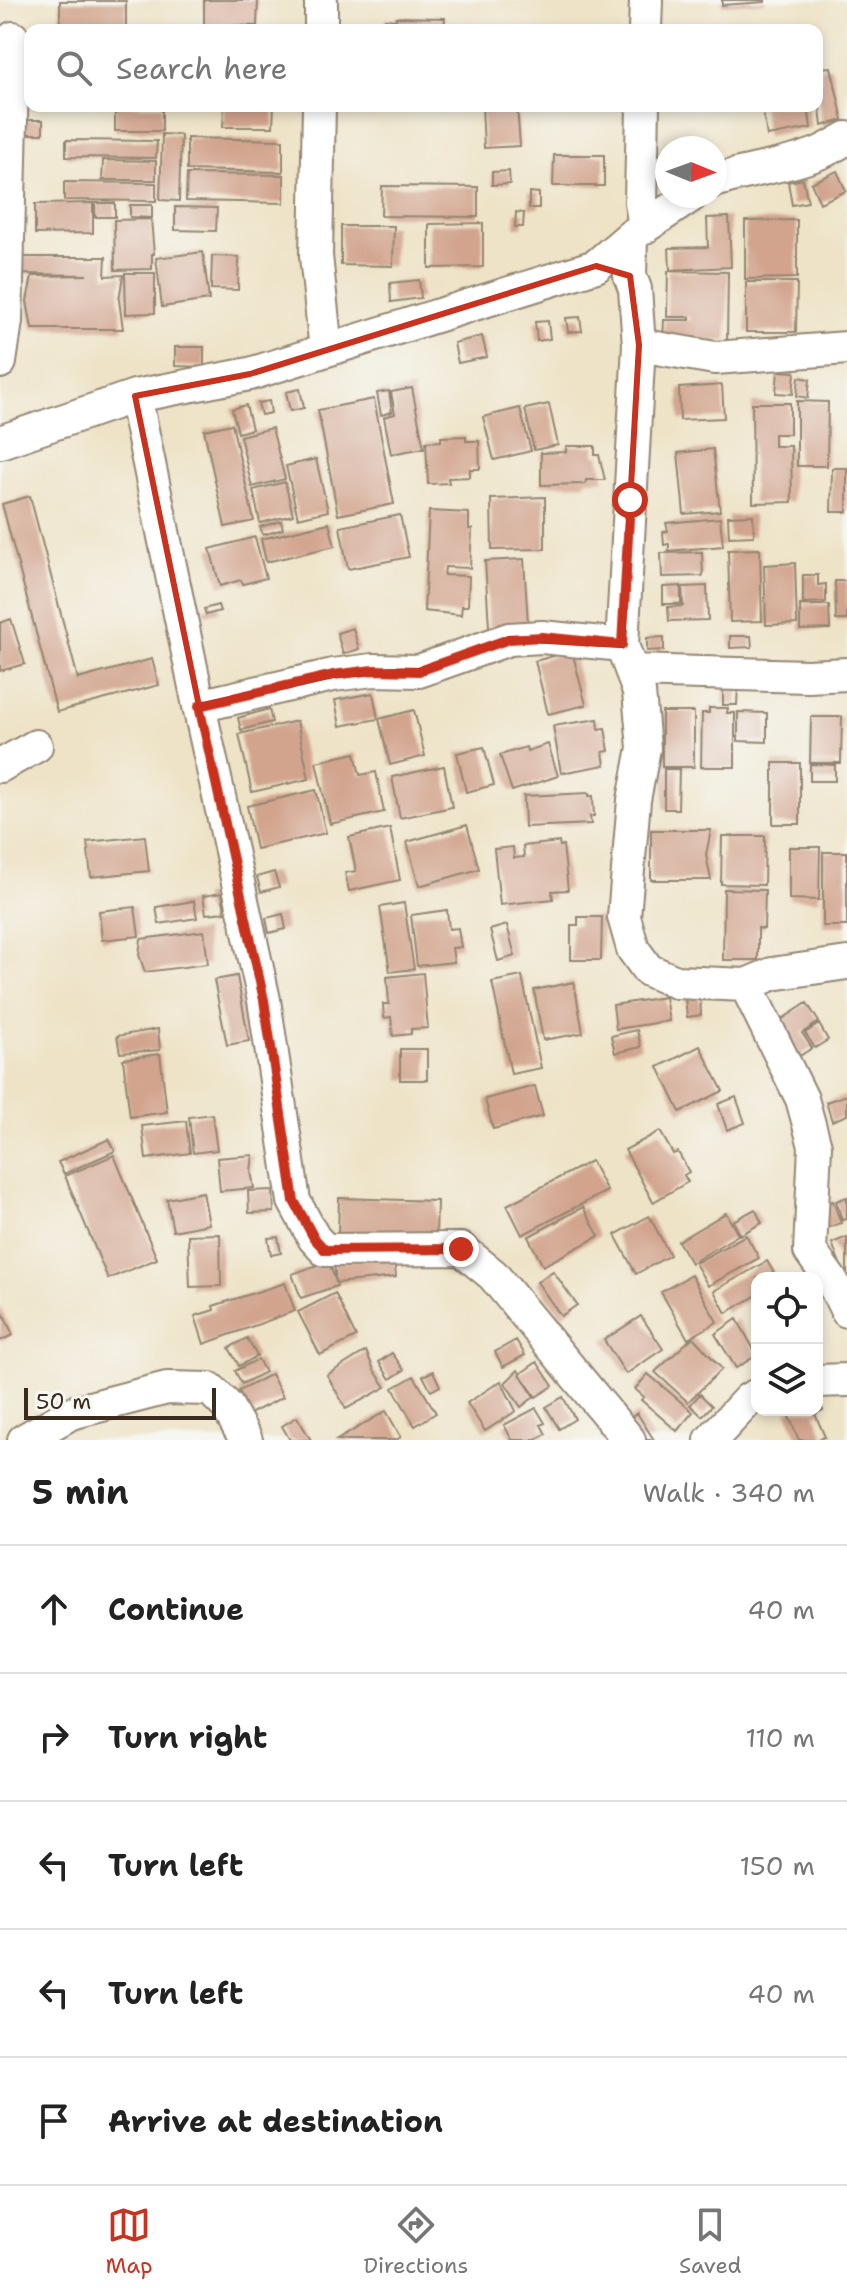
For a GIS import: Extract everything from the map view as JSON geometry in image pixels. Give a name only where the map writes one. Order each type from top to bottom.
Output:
[{"type":"street","points":[[321,0],[321,24]]},
{"type":"street","points":[[645,24],[646,0]]},
{"type":"street","points":[[0,362],[6,321],[13,38]]},
{"type":"street","points":[[319,112],[316,256],[326,350]]},
{"type":"street","points":[[643,112],[641,202],[630,276],[635,289],[639,345],[627,658],[639,692],[644,748],[634,800],[624,917],[633,949],[648,970],[676,982],[746,985],[772,974],[847,963]]},
{"type":"street","points":[[727,177],[819,153],[847,138]]},
{"type":"street","points":[[0,442],[135,396],[250,374],[596,266],[673,208]]},
{"type":"street","points":[[596,266],[630,276]]},
{"type":"street","points":[[639,345],[715,358],[847,348]]},
{"type":"street","points":[[135,396],[264,1000],[294,1201],[314,1238],[325,1250],[461,1249],[493,1275],[629,1440]]},
{"type":"street","points":[[199,706],[333,675],[373,670],[419,671],[509,639],[542,637],[627,658],[808,676],[847,674]]},
{"type":"street","points":[[0,766],[36,746]]},
{"type":"street","points":[[746,985],[802,1099],[815,1146],[810,1251],[833,1283],[847,1311]]},
{"type":"street","points":[[823,1381],[847,1380]]},
{"type":"street","points":[[24,1440],[71,1413],[167,1388],[210,1389],[227,1406],[246,1440]]},
{"type":"street","points":[[711,1440],[751,1398]]},
{"type":"highlighted area","points":[[596,266],[630,276],[639,345],[622,645],[509,639],[419,671],[333,675],[199,706],[135,396],[250,374]]},
{"type":"building","points":[[204,0],[258,0],[257,24],[204,24]]},
{"type":"building","points":[[722,0],[765,0],[765,2],[722,5]]},
{"type":"building","points":[[60,1],[126,1],[126,24],[60,24]]},
{"type":"building","points":[[396,17],[445,18],[444,24],[385,24],[385,19],[396,20]]},
{"type":"building","points":[[831,67],[843,120],[822,126],[820,112],[823,112],[823,68]]},
{"type":"building","points":[[115,112],[162,112],[162,131],[115,131]]},
{"type":"building","points":[[224,112],[274,112],[273,127],[223,127]]},
{"type":"building","points":[[482,112],[517,112],[520,146],[484,148]]},
{"type":"building","points":[[763,112],[809,112],[811,128],[767,136]]},
{"type":"building","points":[[23,120],[43,120],[43,134],[23,134]]},
{"type":"building","points":[[162,134],[181,135],[179,201],[160,200]]},
{"type":"building","points":[[187,138],[283,140],[283,172],[187,170]]},
{"type":"building","points":[[66,140],[157,141],[156,158],[66,157]]},
{"type":"building","points":[[554,155],[604,155],[604,186],[553,186]]},
{"type":"building","points":[[103,160],[156,161],[156,180],[102,180]]},
{"type":"building","points":[[509,171],[510,184],[492,185],[492,172]]},
{"type":"building","points":[[837,171],[846,191],[820,203],[811,183]]},
{"type":"building","points":[[187,174],[284,175],[284,203],[186,201]]},
{"type":"building","points":[[803,179],[808,202],[792,205],[788,182]]},
{"type":"building","points":[[64,182],[156,183],[156,201],[64,200]]},
{"type":"building","points":[[382,186],[478,187],[478,217],[381,216]]},
{"type":"building","points":[[529,192],[539,193],[539,208],[529,208]]},
{"type":"building","points":[[93,203],[93,233],[35,234],[35,204]]},
{"type":"building","points":[[95,203],[115,203],[115,217],[95,217]]},
{"type":"building","points":[[130,205],[152,205],[152,218],[130,217]]},
{"type":"building","points":[[175,207],[217,208],[216,231],[175,230]]},
{"type":"building","points":[[516,212],[524,213],[523,227],[515,227]]},
{"type":"building","points":[[729,217],[731,267],[670,270],[669,248],[708,247],[707,218]]},
{"type":"building","points":[[151,219],[152,269],[115,270],[114,220]]},
{"type":"building","points":[[797,220],[797,278],[745,279],[745,221]]},
{"type":"building","points":[[483,223],[483,267],[429,268],[429,224]]},
{"type":"building","points":[[341,226],[394,226],[393,266],[341,265]]},
{"type":"building","points":[[203,252],[209,300],[162,307],[156,258]]},
{"type":"building","points":[[212,256],[239,257],[238,290],[211,289]]},
{"type":"building","points":[[18,257],[106,257],[105,276],[123,275],[119,300],[123,329],[32,329],[27,301],[32,276],[87,275],[18,274]]},
{"type":"building","points":[[668,271],[728,272],[727,341],[663,341],[664,320],[690,320],[690,317],[667,317]]},
{"type":"building","points":[[125,273],[155,273],[155,313],[126,314]]},
{"type":"building","points":[[419,280],[421,298],[391,302],[390,283]]},
{"type":"building","points":[[746,282],[797,282],[796,332],[746,332]]},
{"type":"building","points":[[580,317],[582,331],[568,332],[566,318]]},
{"type":"building","points":[[548,321],[550,339],[537,341],[535,322]]},
{"type":"building","points":[[482,336],[487,357],[458,363],[454,343]]},
{"type":"building","points":[[175,347],[204,347],[204,367],[175,366]]},
{"type":"building","points":[[778,371],[795,372],[793,394],[776,393]]},
{"type":"building","points":[[799,377],[810,379],[808,398],[797,396]]},
{"type":"building","points":[[722,385],[724,418],[680,420],[679,388]]},
{"type":"building","points":[[412,388],[424,448],[391,454],[384,417],[395,414],[391,392]]},
{"type":"building","points":[[300,389],[304,408],[290,411],[286,392]]},
{"type":"building","points":[[389,391],[392,412],[381,415],[377,393]]},
{"type":"building","points":[[374,399],[394,504],[338,515],[318,410]]},
{"type":"building","points":[[269,401],[271,413],[261,415],[258,403]]},
{"type":"building","points":[[797,401],[828,402],[827,466],[797,466]]},
{"type":"building","points":[[752,403],[790,403],[790,434],[774,434],[774,446],[791,446],[792,502],[753,503]]},
{"type":"building","points":[[549,404],[558,445],[534,450],[525,409]]},
{"type":"building","points":[[246,405],[252,429],[238,433],[232,409]]},
{"type":"building","points":[[520,408],[531,451],[494,460],[483,417]]},
{"type":"building","points":[[232,424],[254,521],[225,527],[204,430]]},
{"type":"building","points":[[272,428],[285,479],[252,487],[240,436]]},
{"type":"building","points":[[466,436],[466,441],[479,441],[480,469],[470,469],[470,477],[448,478],[449,483],[428,484],[426,442],[441,441],[441,437]]},
{"type":"building","points":[[566,446],[595,446],[595,455],[599,455],[605,480],[586,480],[585,484],[541,485],[541,453],[566,452]]},
{"type":"building","points":[[713,449],[720,511],[684,514],[678,453]]},
{"type":"building","points":[[316,459],[328,511],[298,518],[286,466]]},
{"type":"building","points":[[832,468],[847,468],[847,512],[831,512]]},
{"type":"building","points":[[285,482],[293,515],[260,523],[253,490]]},
{"type":"building","points":[[30,496],[78,679],[152,659],[159,685],[57,712],[2,504]]},
{"type":"building","points":[[545,497],[545,549],[492,550],[491,499]]},
{"type":"building","points":[[429,511],[469,513],[469,529],[472,529],[470,568],[445,567],[444,575],[469,576],[468,606],[462,606],[461,615],[424,611]]},
{"type":"building","points":[[400,515],[409,557],[348,569],[340,527]]},
{"type":"building","points":[[753,515],[754,536],[729,537],[728,516]]},
{"type":"building","points":[[720,518],[723,546],[669,551],[669,544],[664,545],[663,532],[668,531],[666,523]]},
{"type":"building","points":[[281,521],[283,529],[263,535],[260,527]]},
{"type":"building","points":[[329,523],[335,546],[266,562],[261,539]]},
{"type":"building","points":[[255,537],[266,578],[220,586],[210,549]]},
{"type":"building","points":[[760,549],[762,621],[730,622],[728,550]]},
{"type":"building","points":[[702,552],[703,576],[662,577],[661,553]]},
{"type":"building","points":[[524,559],[528,624],[489,627],[485,561]]},
{"type":"building","points":[[795,563],[797,624],[766,625],[764,565]]},
{"type":"building","points":[[803,575],[818,575],[818,585],[826,584],[826,602],[803,603]]},
{"type":"building","points":[[835,581],[847,581],[847,620],[836,620]]},
{"type":"building","points":[[681,586],[681,604],[663,604],[663,587]]},
{"type":"building","points":[[707,586],[708,620],[669,621],[668,607],[683,606],[682,587]]},
{"type":"building","points":[[218,605],[220,611],[206,615],[204,609]]},
{"type":"building","points":[[800,605],[829,605],[830,629],[800,630]]},
{"type":"building","points":[[11,619],[25,664],[0,671],[0,623]]},
{"type":"building","points":[[353,628],[359,649],[343,654],[337,633]]},
{"type":"building","points":[[730,636],[751,636],[752,647],[730,648]]},
{"type":"building","points":[[664,637],[664,650],[647,651],[647,638]]},
{"type":"building","points":[[572,651],[586,705],[548,714],[535,661]]},
{"type":"building","points":[[738,686],[737,705],[723,705],[723,687]]},
{"type":"building","points":[[373,693],[378,719],[340,726],[335,700]]},
{"type":"building","points":[[709,708],[728,708],[727,713],[735,713],[735,767],[701,767],[702,713],[709,713]]},
{"type":"building","points":[[269,709],[272,722],[241,730],[238,718]]},
{"type":"building","points":[[414,710],[425,756],[390,765],[379,719]]},
{"type":"building","points":[[662,712],[694,712],[694,767],[662,767]]},
{"type":"building","points":[[738,712],[767,713],[767,742],[738,741]]},
{"type":"building","points":[[811,717],[842,717],[841,763],[810,763]]},
{"type":"building","points":[[598,719],[599,729],[605,728],[609,751],[603,752],[605,765],[561,773],[553,726]]},
{"type":"building","points":[[297,721],[309,779],[252,792],[239,734]]},
{"type":"building","points":[[548,744],[558,776],[512,791],[500,755]]},
{"type":"building","points":[[484,747],[494,785],[466,792],[457,753]]},
{"type":"building","points":[[355,753],[360,775],[376,772],[384,812],[330,824],[316,762]]},
{"type":"building","points":[[773,763],[800,763],[800,824],[773,824]]},
{"type":"building","points":[[810,764],[835,765],[835,781],[810,781]]},
{"type":"building","points":[[444,766],[452,807],[400,818],[392,777]]},
{"type":"building","points":[[664,769],[679,769],[678,809],[664,809]]},
{"type":"building","points":[[316,790],[326,833],[256,849],[247,806]]},
{"type":"building","points":[[589,793],[593,796],[594,816],[590,816],[591,824],[525,827],[524,796]]},
{"type":"building","points":[[467,825],[479,869],[419,886],[407,842]]},
{"type":"building","points":[[390,828],[400,880],[349,891],[345,873],[356,871],[349,837]]},
{"type":"building","points":[[651,830],[711,830],[706,855],[711,880],[651,880]]},
{"type":"building","points":[[145,836],[149,871],[91,877],[87,842]]},
{"type":"building","points":[[722,836],[765,836],[764,885],[721,884]]},
{"type":"building","points":[[559,842],[560,846],[563,845],[568,890],[552,891],[553,899],[500,905],[494,849],[513,847],[514,858],[524,857],[523,846]]},
{"type":"building","points":[[789,847],[820,847],[819,900],[789,899]]},
{"type":"building","points":[[823,852],[847,852],[847,926],[823,926]]},
{"type":"building","points":[[274,872],[279,887],[261,892],[257,877]]},
{"type":"building","points":[[724,889],[765,890],[764,929],[758,928],[758,960],[723,960]]},
{"type":"building","points":[[222,893],[225,912],[206,914],[203,896]]},
{"type":"building","points":[[194,901],[197,918],[159,924],[156,907]]},
{"type":"building","points":[[404,903],[414,969],[390,972],[380,907]]},
{"type":"building","points":[[135,907],[139,936],[102,940],[99,911]]},
{"type":"building","points":[[447,910],[449,929],[458,928],[461,947],[452,948],[454,962],[417,966],[411,915]]},
{"type":"building","points":[[283,914],[286,929],[269,933],[266,918]]},
{"type":"building","points":[[578,917],[602,917],[601,960],[571,960],[571,925],[578,925]]},
{"type":"building","points":[[507,925],[515,956],[498,961],[490,930]]},
{"type":"building","points":[[204,931],[208,964],[145,972],[139,955],[141,939]]},
{"type":"building","points":[[423,973],[428,1028],[411,1029],[411,1034],[393,1036],[391,1017],[384,1018],[383,1004],[389,1004],[387,977]]},
{"type":"building","points":[[237,976],[249,1041],[227,1045],[214,980]]},
{"type":"building","points":[[522,976],[541,1068],[511,1074],[492,982]]},
{"type":"building","points":[[574,982],[583,1033],[543,1040],[534,990]]},
{"type":"building","points":[[700,996],[701,1015],[687,1017],[685,997]]},
{"type":"building","points":[[665,997],[669,1021],[616,1029],[613,1005]]},
{"type":"building","points":[[807,1003],[819,1022],[802,1033],[812,1048],[792,1061],[770,1027]]},
{"type":"building","points":[[819,1024],[828,1040],[815,1048],[805,1033]]},
{"type":"building","points":[[158,1029],[160,1050],[120,1053],[117,1036]]},
{"type":"building","points":[[637,1030],[641,1047],[615,1053],[611,1036]]},
{"type":"building","points":[[700,1046],[723,1091],[680,1112],[658,1067]]},
{"type":"building","points":[[400,1049],[427,1049],[427,1080],[400,1080]]},
{"type":"building","points":[[160,1054],[167,1112],[130,1117],[123,1059]]},
{"type":"building","points":[[535,1086],[543,1116],[493,1129],[485,1099]]},
{"type":"building","points":[[847,1095],[847,1115],[832,1121],[826,1102]]},
{"type":"building","points":[[736,1097],[745,1123],[727,1130],[718,1104]]},
{"type":"building","points":[[212,1114],[217,1150],[193,1153],[189,1117]]},
{"type":"building","points":[[186,1121],[190,1153],[146,1159],[142,1126]]},
{"type":"building","points":[[660,1131],[673,1154],[678,1152],[689,1172],[684,1175],[688,1182],[653,1202],[625,1150]]},
{"type":"building","points":[[109,1139],[115,1151],[64,1174],[58,1162]]},
{"type":"building","points":[[114,1155],[157,1259],[108,1279],[65,1176]]},
{"type":"building","points":[[253,1155],[251,1171],[254,1188],[220,1191],[217,1158]]},
{"type":"building","points":[[591,1161],[607,1191],[522,1235],[507,1205]]},
{"type":"building","points":[[273,1190],[274,1212],[249,1213],[248,1191]]},
{"type":"building","points":[[203,1192],[209,1224],[173,1231],[167,1199]]},
{"type":"building","points":[[847,1197],[847,1219],[842,1220],[836,1201]]},
{"type":"building","points":[[339,1198],[437,1201],[436,1238],[338,1236]]},
{"type":"building","points":[[833,1201],[841,1223],[822,1230],[815,1207]]},
{"type":"building","points":[[583,1207],[599,1236],[543,1266],[528,1237]]},
{"type":"building","points":[[755,1209],[762,1223],[740,1235],[733,1221]]},
{"type":"building","points":[[726,1213],[738,1235],[691,1263],[678,1241]]},
{"type":"building","points":[[649,1216],[670,1255],[636,1274],[615,1235]]},
{"type":"building","points":[[220,1234],[221,1286],[190,1287],[188,1235]]},
{"type":"building","points":[[746,1235],[759,1258],[708,1286],[695,1263]]},
{"type":"building","points":[[278,1237],[281,1253],[271,1255],[268,1238]]},
{"type":"building","points":[[847,1237],[847,1273],[844,1274],[832,1243]]},
{"type":"building","points":[[394,1256],[396,1277],[336,1283],[334,1262]]},
{"type":"building","points":[[329,1261],[337,1286],[301,1298],[292,1274]]},
{"type":"building","points":[[767,1261],[773,1272],[751,1272],[751,1298],[726,1313],[714,1291]]},
{"type":"building","points":[[553,1271],[577,1305],[561,1316],[537,1282]]},
{"type":"building","points":[[691,1275],[717,1322],[688,1339],[661,1292]]},
{"type":"building","points":[[285,1283],[295,1311],[204,1344],[195,1316],[214,1310],[213,1306]]},
{"type":"building","points":[[335,1293],[356,1337],[320,1355],[298,1312]]},
{"type":"building","points":[[0,1306],[13,1335],[0,1341]]},
{"type":"building","points":[[641,1316],[663,1349],[626,1374],[604,1340]]},
{"type":"building","points":[[737,1319],[751,1344],[751,1359],[736,1368],[715,1334]]},
{"type":"building","points":[[693,1337],[722,1369],[688,1402],[655,1372]]},
{"type":"building","points":[[247,1338],[257,1356],[239,1366],[229,1348]]},
{"type":"building","points":[[516,1340],[525,1355],[503,1367],[495,1352]]},
{"type":"building","points":[[366,1351],[386,1387],[346,1409],[327,1375]]},
{"type":"building","points":[[392,1353],[404,1370],[390,1379],[379,1362]]},
{"type":"building","points":[[258,1359],[265,1372],[242,1384],[235,1371]]},
{"type":"building","points":[[537,1362],[553,1386],[536,1397],[520,1374]]},
{"type":"building","points":[[518,1370],[534,1397],[521,1407],[505,1383]]},
{"type":"building","points":[[433,1371],[440,1386],[431,1391],[423,1376]]},
{"type":"building","points":[[271,1374],[283,1397],[250,1414],[239,1391]]},
{"type":"building","points":[[648,1374],[693,1412],[677,1431],[641,1400],[644,1397],[635,1389]]},
{"type":"building","points":[[414,1376],[436,1413],[415,1426],[393,1388]]},
{"type":"building","points":[[501,1381],[516,1411],[485,1431],[467,1403]]},
{"type":"building","points":[[700,1394],[712,1406],[702,1416],[690,1405]]},
{"type":"building","points":[[563,1397],[575,1419],[559,1429],[546,1407]]},
{"type":"building","points":[[536,1408],[545,1423],[541,1425],[546,1434],[535,1440],[512,1440],[504,1425]]},
{"type":"building","points":[[386,1411],[401,1437],[396,1440],[337,1440]]},
{"type":"building","points":[[637,1413],[654,1440],[637,1440],[625,1421]]},
{"type":"building","points":[[789,1416],[816,1416],[825,1437],[799,1440]]},
{"type":"building","points":[[297,1417],[311,1440],[290,1440],[282,1426]]},
{"type":"route","points":[[461,1249],[325,1250],[314,1238],[294,1201],[264,1000],[199,706],[333,675],[373,670],[419,671],[509,639],[542,637],[622,645],[630,500]]}]
